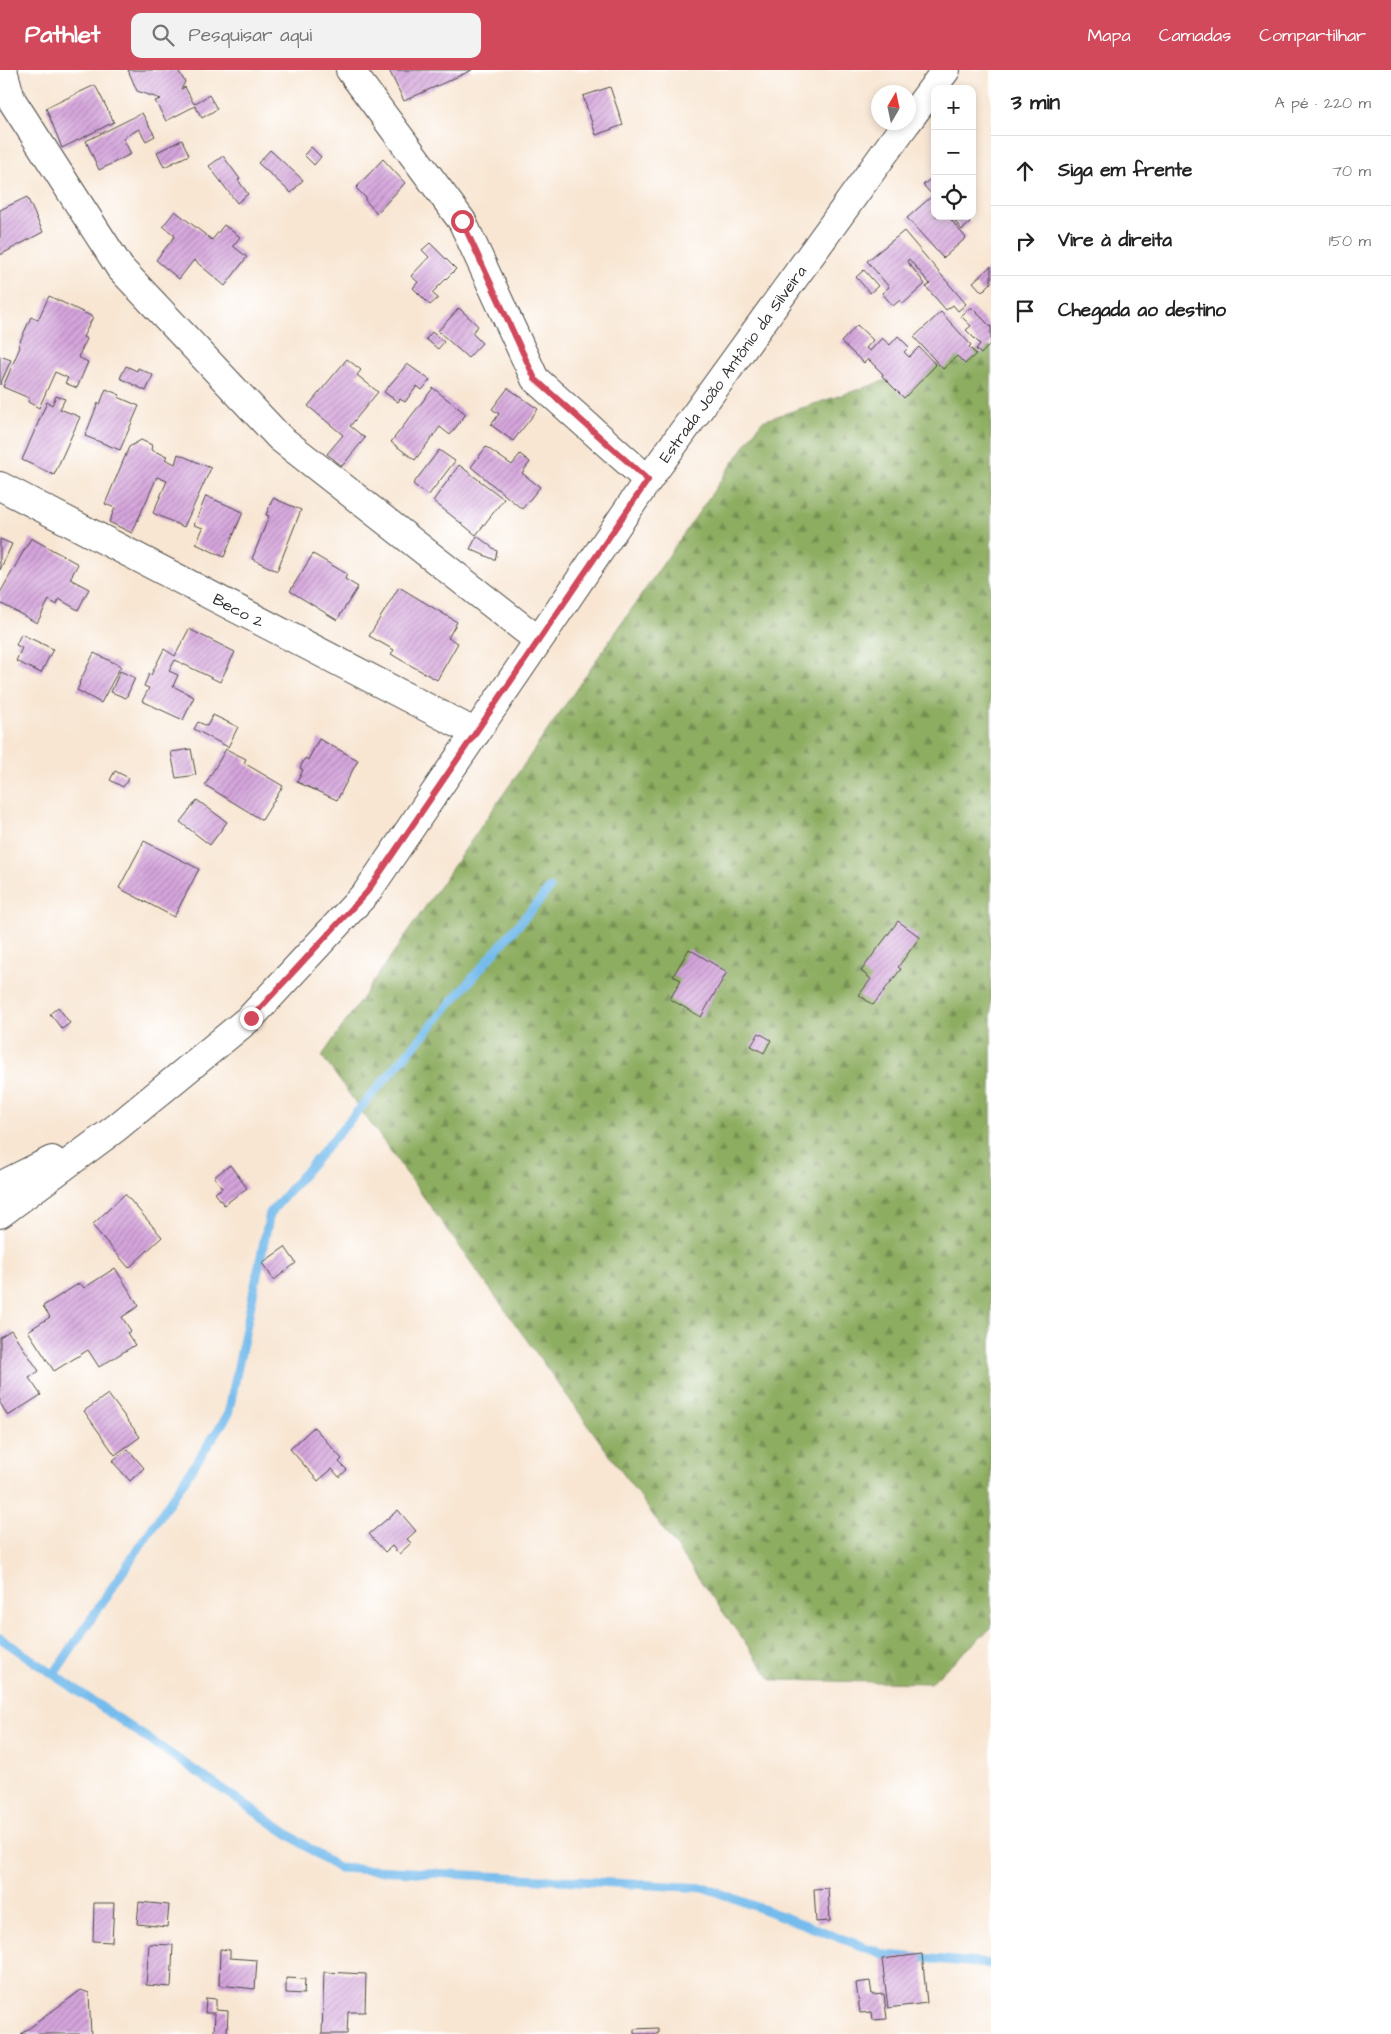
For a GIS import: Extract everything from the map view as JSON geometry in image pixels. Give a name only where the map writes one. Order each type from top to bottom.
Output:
[{"type":"street","points":[[2,70],[10,99],[120,268],[280,438],[538,640]]},
{"type":"street","points":[[350,70],[462,221],[535,379],[648,480]]},
{"type":"street","name":"Estrada João Antônio da Silveira","points":[[916,111],[946,70]]},
{"type":"street","name":"Estrada João Antônio da Silveira","points":[[0,1214],[116,1128],[251,1018],[367,892],[648,480],[902,130]]},
{"type":"street","name":"Beco 2","points":[[0,486],[476,733]]},
{"type":"street","name":"Estrada João Antônio da Silveira","points":[[0,1186],[116,1128]]},
{"type":"green space","points":[[991,346],[991,1628],[930,1683],[772,1680],[322,1056],[762,421]]},
{"type":"building","points":[[128,70],[178,70],[185,82],[181,89],[185,87],[194,104],[209,95],[217,109],[202,118],[195,106],[166,121],[155,101],[161,99],[137,91]]},
{"type":"building","points":[[389,70],[472,70],[404,101]]},
{"type":"building","points":[[95,85],[114,122],[62,148],[46,108]]},
{"type":"building","points":[[610,87],[623,125],[596,135],[583,96]]},
{"type":"building","points":[[142,113],[155,136],[146,141],[139,129],[123,138],[131,154],[99,170],[86,141]]},
{"type":"building","points":[[182,140],[189,155],[164,167],[157,152]]},
{"type":"building","points":[[311,147],[321,157],[314,165],[304,155]]},
{"type":"building","points":[[270,150],[303,180],[291,193],[258,163]]},
{"type":"building","points":[[223,156],[240,179],[238,180],[248,194],[237,203],[209,166]]},
{"type":"building","points":[[383,159],[405,183],[377,213],[356,188]]},
{"type":"building","points":[[931,178],[931,194],[923,185]]},
{"type":"building","points":[[27,197],[43,232],[0,255],[0,210]]},
{"type":"building","points":[[931,197],[931,220],[951,220],[966,238],[943,258],[907,218]]},
{"type":"building","points":[[175,211],[212,240],[224,225],[240,237],[233,246],[247,257],[225,286],[194,260],[179,279],[156,260],[175,236],[163,226]]},
{"type":"building","points":[[954,220],[968,220],[970,223],[962,230]]},
{"type":"building","points":[[904,231],[966,304],[958,311],[953,305],[946,310],[926,287],[930,284],[909,259],[907,261],[925,284],[903,304],[900,300],[893,306],[882,293],[889,287],[867,261]]},
{"type":"building","points":[[430,243],[456,269],[432,293],[438,298],[430,305],[413,288],[418,282],[411,276],[429,257],[422,250]]},
{"type":"building","points":[[991,266],[991,283],[982,292],[973,282]]},
{"type":"building","points":[[864,270],[878,286],[870,293],[856,277]]},
{"type":"building","points":[[49,296],[93,317],[83,337],[87,339],[78,357],[88,362],[77,388],[65,383],[68,378],[55,372],[39,408],[28,402],[29,398],[3,387],[31,317],[38,320]]},
{"type":"building","points":[[971,307],[991,327],[991,343],[981,354],[976,349],[980,344],[966,330],[971,326],[961,316]]},
{"type":"building","points":[[459,308],[478,326],[472,333],[482,343],[468,358],[438,331]]},
{"type":"building","points":[[941,312],[971,345],[969,347],[976,354],[965,364],[957,356],[943,369],[914,337]]},
{"type":"building","points":[[857,325],[873,340],[866,348],[870,351],[882,338],[890,345],[898,336],[909,347],[904,352],[909,357],[919,347],[936,365],[904,398],[868,359],[864,363],[841,342]]},
{"type":"building","points":[[432,332],[444,342],[438,349],[426,339]]},
{"type":"building","points":[[0,356],[11,360],[0,385]]},
{"type":"building","points":[[347,359],[361,370],[357,375],[378,392],[350,426],[365,438],[342,466],[327,454],[343,435],[308,406]]},
{"type":"building","points":[[407,364],[430,380],[422,390],[417,386],[405,402],[400,399],[398,402],[384,392]]},
{"type":"building","points":[[126,366],[137,371],[138,368],[153,375],[146,391],[120,378]]},
{"type":"building","points":[[433,388],[466,414],[450,435],[440,427],[415,460],[391,442]]},
{"type":"building","points":[[508,388],[538,409],[513,441],[491,425],[499,414],[492,409]]},
{"type":"building","points":[[106,389],[120,395],[118,397],[139,406],[120,450],[85,436],[98,403],[100,404]]},
{"type":"building","points":[[56,396],[65,399],[60,409],[80,417],[54,475],[22,460],[47,402],[52,405]]},
{"type":"building","points":[[141,440],[152,445],[151,450],[167,456],[165,459],[175,464],[178,454],[211,468],[184,527],[153,513],[167,481],[157,477],[132,533],[109,522],[115,508],[105,504],[129,447]]},
{"type":"building","points":[[486,447],[512,465],[520,454],[530,462],[522,473],[540,487],[522,509],[471,467]]},
{"type":"building","points":[[439,450],[455,461],[428,496],[413,484]]},
{"type":"building","points":[[459,465],[504,499],[476,535],[433,501]]},
{"type":"building","points":[[206,496],[243,512],[224,557],[196,544],[203,528],[194,525]]},
{"type":"building","points":[[273,498],[301,510],[277,571],[252,559],[269,516],[266,515]]},
{"type":"building","points":[[477,536],[497,551],[495,560],[470,549]]},
{"type":"building","points":[[31,538],[78,564],[70,579],[89,589],[78,610],[59,599],[57,605],[49,600],[37,623],[0,603],[0,593]]},
{"type":"building","points":[[0,539],[12,544],[0,570]]},
{"type":"building","points":[[313,554],[347,574],[345,579],[358,587],[337,620],[290,591]]},
{"type":"building","points":[[399,587],[457,622],[448,638],[458,643],[437,680],[391,654],[394,650],[369,636]]},
{"type":"building","points":[[189,629],[235,652],[220,682],[175,660],[169,671],[178,675],[173,686],[194,697],[183,720],[142,701],[149,688],[144,686],[149,674],[151,675],[164,649],[175,656]]},
{"type":"building","points":[[21,634],[53,649],[41,673],[16,661],[22,648],[16,645]]},
{"type":"building","points":[[94,653],[121,666],[101,703],[77,690]]},
{"type":"building","points":[[120,671],[135,678],[126,698],[111,692]]},
{"type":"building","points":[[213,715],[238,727],[228,747],[194,729],[198,722],[207,726]]},
{"type":"building","points":[[319,739],[358,760],[337,800],[297,782],[303,770],[300,768],[305,758],[308,760]]},
{"type":"building","points":[[191,749],[196,775],[176,778],[171,752]]},
{"type":"building","points":[[226,749],[246,759],[244,763],[283,786],[262,820],[205,785]]},
{"type":"building","points":[[115,771],[129,778],[123,787],[110,780]]},
{"type":"building","points":[[197,800],[227,822],[210,845],[180,822]]},
{"type":"building","points":[[144,841],[199,869],[174,917],[119,888]]},
{"type":"building","points":[[898,921],[920,937],[898,967],[901,969],[873,1005],[859,995],[871,979],[861,971]]},
{"type":"building","points":[[689,949],[727,972],[701,1017],[670,999],[681,980],[673,976]]},
{"type":"building","points":[[58,1007],[70,1023],[62,1029],[50,1014]]},
{"type":"building","points":[[759,1033],[771,1040],[764,1053],[751,1046]]},
{"type":"building","points":[[230,1165],[247,1188],[224,1205],[215,1193],[222,1188],[214,1177]]},
{"type":"building","points":[[125,1194],[162,1237],[129,1268],[92,1225]]},
{"type":"building","points":[[285,1247],[296,1263],[274,1280],[262,1263]]},
{"type":"building","points":[[115,1268],[139,1306],[122,1317],[131,1331],[127,1333],[135,1345],[99,1367],[88,1350],[54,1371],[28,1331],[50,1317],[43,1306],[80,1283],[84,1288]]},
{"type":"building","points":[[11,1330],[39,1371],[29,1378],[41,1395],[8,1416],[0,1403],[0,1337]]},
{"type":"building","points":[[108,1394],[140,1437],[115,1455],[84,1411]]},
{"type":"building","points":[[314,1427],[342,1459],[339,1462],[347,1470],[339,1477],[332,1469],[318,1481],[290,1449]]},
{"type":"building","points":[[128,1449],[144,1468],[130,1481],[112,1461]]},
{"type":"building","points":[[398,1510],[416,1531],[407,1539],[411,1543],[399,1554],[392,1546],[385,1552],[369,1534]]},
{"type":"building","points":[[828,1888],[830,1921],[816,1922],[814,1889]]},
{"type":"building","points":[[139,1902],[169,1905],[167,1927],[137,1924]]},
{"type":"building","points":[[94,1903],[114,1903],[112,1942],[93,1941]]},
{"type":"building","points":[[149,1944],[173,1945],[171,1987],[146,1985]]},
{"type":"building","points":[[220,1949],[230,1950],[230,1958],[257,1960],[255,1989],[219,1985]]},
{"type":"building","points":[[922,1954],[927,2003],[888,2008],[882,1959]]},
{"type":"building","points":[[324,1972],[366,1974],[365,2012],[348,2012],[347,2034],[322,2034]]},
{"type":"building","points":[[286,1978],[305,1979],[304,1994],[286,1993]]},
{"type":"building","points":[[870,1981],[872,1995],[884,1994],[887,2019],[873,2020],[872,2012],[860,2013],[856,1983]]},
{"type":"building","points":[[81,1990],[89,1993],[91,2034],[21,2034]]},
{"type":"building","points":[[206,1998],[216,1999],[216,2010],[228,2011],[227,2033],[214,2032],[215,2013],[205,2013]]},
{"type":"building","points":[[658,2028],[658,2034],[634,2034],[634,2029]]},
{"type":"waterway","points":[[54,1674],[228,1415],[270,1213],[550,888]]},
{"type":"waterway","points":[[0,1638],[338,1868],[706,1888],[886,1955],[991,1964]]},
{"type":"route","points":[[251,1018],[367,892],[648,480],[535,379],[462,221]]}]
